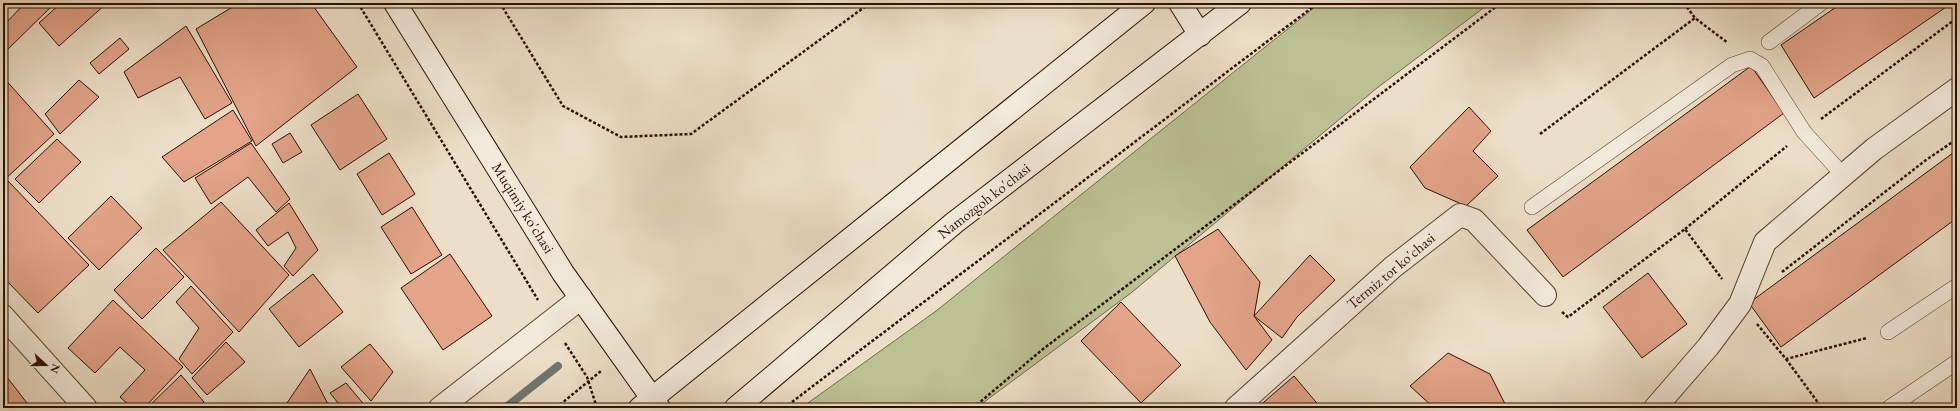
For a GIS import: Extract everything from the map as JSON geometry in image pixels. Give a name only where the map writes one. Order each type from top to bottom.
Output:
[{"type":"main road","name":"Muqimiy ko'chasi","points":[[395,3],[563,272],[622,354],[651,405]]},
{"type":"main road","points":[[651,405],[1144,3]]},
{"type":"main road","points":[[1180,3],[1200,35]]},
{"type":"main road","name":"Namozgoh ko'chasi","points":[[736,408],[954,223],[1240,3]]},
{"type":"main road","points":[[1655,408],[1708,347],[1740,304],[1765,242],[1874,149],[1957,89]]},
{"type":"main road","name":"Termiz tor ko'chasi","points":[[1236,408],[1393,267],[1460,215],[1474,220],[1545,295]]},
{"type":"main road","points":[[440,408],[581,298]]},
{"type":"main road","points":[[3,316],[86,408]]},
{"type":"lane","points":[[1769,42],[1821,3]]},
{"type":"lane","points":[[1532,207],[1732,65],[1750,59],[1762,66],[1804,132],[1843,175]]},
{"type":"lane","points":[[1888,332],[1957,286]]},
{"type":"lane","points":[[1889,408],[1957,362]]},
{"type":"path","points":[[358,3],[589,381],[597,408]]},
{"type":"path","points":[[500,3],[563,106],[621,137],[691,134],[870,3]]},
{"type":"path","points":[[784,408],[1318,3]]},
{"type":"path","points":[[973,408],[1043,349],[1501,3]]},
{"type":"path","points":[[1684,3],[1695,18],[1750,59]]},
{"type":"path","points":[[1540,134],[1695,18]]},
{"type":"path","points":[[1777,275],[1926,160],[1957,139]]},
{"type":"path","points":[[1545,295],[1568,318],[1685,228],[1740,304],[1786,359],[1822,408]]},
{"type":"path","points":[[1786,359],[1888,332]]},
{"type":"path","points":[[556,408],[622,354]]},
{"type":"green space","points":[[1320,3],[1490,3],[1377,88],[1131,293],[976,408],[801,408],[936,311]]},
{"type":"building","points":[[25,3],[55,3],[3,54],[3,26]]},
{"type":"building","points":[[61,3],[107,3],[59,46],[39,23]]},
{"type":"building","points":[[239,3],[311,3],[357,67],[256,146],[196,29]]},
{"type":"building","points":[[1842,3],[1952,3],[1814,98],[1781,45]]},
{"type":"building","points":[[186,26],[232,103],[205,119],[180,77],[138,98],[124,72]]},
{"type":"building","points":[[120,38],[129,49],[99,74],[90,63]]},
{"type":"building","points":[[1751,66],[1784,113],[1563,277],[1527,230]]},
{"type":"building","points":[[3,77],[54,134],[3,181]]},
{"type":"building","points":[[79,80],[99,97],[60,134],[45,114]]},
{"type":"building","points":[[358,94],[387,139],[340,170],[311,125]]},
{"type":"building","points":[[1469,107],[1491,131],[1473,151],[1498,176],[1466,206],[1425,188],[1410,167]]},
{"type":"building","points":[[233,110],[252,141],[184,182],[162,157]]},
{"type":"building","points":[[290,133],[302,152],[283,163],[272,144]]},
{"type":"building","points":[[57,139],[81,162],[39,203],[15,179]]},
{"type":"building","points":[[251,143],[290,199],[276,212],[248,177],[211,204],[195,178]]},
{"type":"building","points":[[1957,150],[1957,218],[1781,347],[1749,303]]},
{"type":"building","points":[[389,153],[415,194],[382,215],[357,174]]},
{"type":"building","points":[[7,180],[89,265],[38,313],[3,277],[3,184]]},
{"type":"building","points":[[111,196],[142,228],[99,270],[68,238]]},
{"type":"building","points":[[221,202],[289,275],[239,332],[163,250]]},
{"type":"building","points":[[289,203],[318,250],[293,276],[284,266],[296,248],[288,232],[268,246],[256,230]]},
{"type":"building","points":[[412,207],[442,255],[411,274],[381,227]]},
{"type":"building","points":[[1218,229],[1260,282],[1254,316],[1272,340],[1246,370],[1210,322],[1175,256]]},
{"type":"building","points":[[156,248],[184,277],[142,319],[114,290]]},
{"type":"building","points":[[450,254],[492,316],[443,350],[401,288]]},
{"type":"building","points":[[1310,255],[1335,280],[1297,317],[1282,338],[1254,316]]},
{"type":"building","points":[[1648,273],[1687,324],[1642,358],[1603,307]]},
{"type":"building","points":[[313,274],[343,312],[299,347],[269,309]]},
{"type":"building","points":[[191,286],[233,332],[192,374],[179,359],[199,328],[176,302]]},
{"type":"building","points":[[113,300],[183,367],[144,408],[132,408],[120,397],[145,370],[120,347],[95,373],[68,348]]},
{"type":"building","points":[[1121,302],[1181,365],[1141,403],[1081,341]]},
{"type":"building","points":[[226,342],[245,362],[207,395],[192,378]]},
{"type":"building","points":[[370,344],[393,372],[371,401],[341,367]]},
{"type":"building","points":[[1448,353],[1490,374],[1507,408],[1434,408],[1410,386]]},
{"type":"building","points":[[310,369],[330,408],[292,408],[287,403]]},
{"type":"building","points":[[3,372],[27,403],[21,408],[3,408]]},
{"type":"building","points":[[181,375],[204,402],[196,408],[147,408]]},
{"type":"building","points":[[1294,376],[1321,408],[1257,408]]},
{"type":"building","points":[[346,383],[367,408],[342,408],[330,393]]},
{"type":"waterway","points":[[505,408],[558,366]]}]
